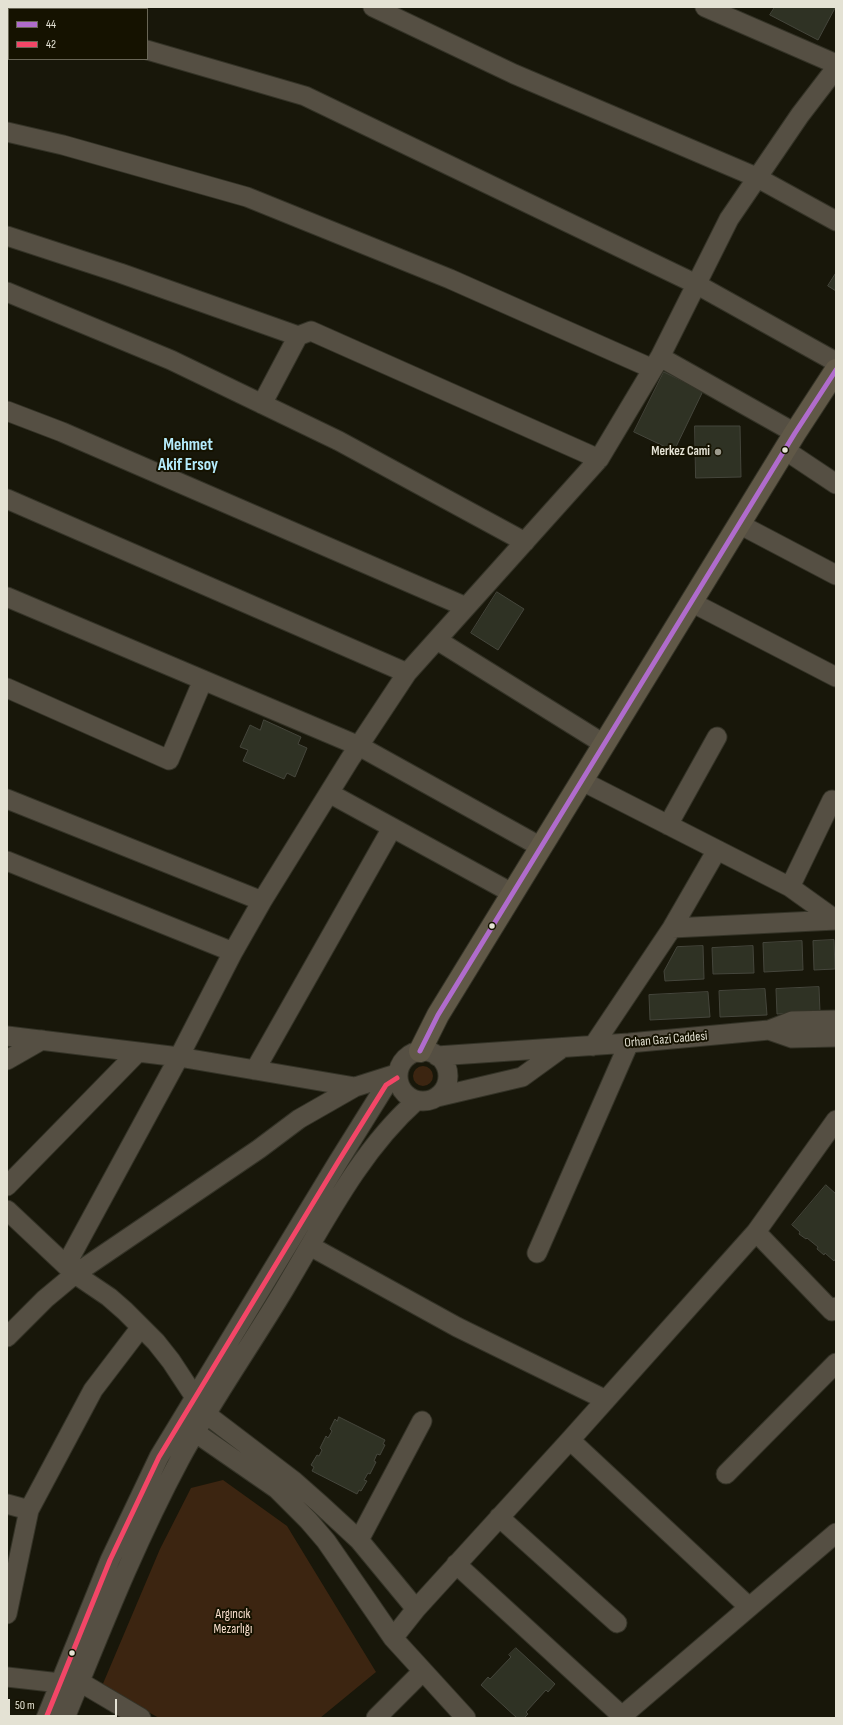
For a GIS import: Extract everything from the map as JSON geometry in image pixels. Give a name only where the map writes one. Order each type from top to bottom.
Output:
[{"type":"main road","points":[[429,1054],[438,1015],[739,524],[835,371]]},
{"type":"street","points":[[373,7],[514,74],[756,178],[836,221]]},
{"type":"street","points":[[705,7],[836,64]]},
{"type":"street","points":[[148,50],[305,96],[696,284],[835,371]]},
{"type":"street","points":[[7,1337],[46,1299],[71,1270],[233,952],[262,901],[359,746],[408,674],[599,459],[657,363],[729,219],[800,115],[836,68]]},
{"type":"street","points":[[7,132],[63,145],[246,197],[657,363],[790,442],[836,484]]},
{"type":"street","points":[[7,236],[120,273],[298,336],[311,331],[599,459]]},
{"type":"street","points":[[7,292],[171,360],[339,441],[525,542]]},
{"type":"street","points":[[262,404],[298,336]]},
{"type":"street","points":[[7,411],[69,435],[466,607]]},
{"type":"street","points":[[7,499],[408,674]]},
{"type":"street","points":[[739,524],[836,575]]},
{"type":"street","points":[[7,597],[359,746],[541,847]]},
{"type":"street","points":[[692,602],[836,677]]},
{"type":"street","points":[[437,640],[604,744]]},
{"type":"street","points":[[7,689],[169,760],[204,680]]},
{"type":"street","points":[[668,825],[717,737]]},
{"type":"street","points":[[582,780],[790,887],[836,920]]},
{"type":"street","points":[[329,793],[512,893]]},
{"type":"street","points":[[7,799],[262,901]]},
{"type":"street","points":[[790,887],[832,800]]},
{"type":"street","points":[[255,1070],[392,828]]},
{"type":"street","points":[[593,1046],[672,928],[717,850]]},
{"type":"street","points":[[7,861],[233,952]]},
{"type":"street","points":[[672,928],[836,920]]},
{"type":"street","name":"Orhan Gazi Caddesi","points":[[429,1054],[562,1048],[629,1043],[769,1030],[792,1021],[836,1020]]},
{"type":"street","name":"Orhan Gazi Caddesi","points":[[769,1030],[792,1038],[836,1037]]},
{"type":"street","points":[[7,1036],[179,1057],[355,1087]]},
{"type":"street","points":[[7,1060],[42,1040]]},
{"type":"street","points":[[537,1253],[629,1043]]},
{"type":"street","points":[[397,1076],[402,1091],[408,1097],[416,1101],[429,1101],[437,1097],[522,1077],[562,1048]]},
{"type":"street","points":[[7,1186],[138,1052]]},
{"type":"street","points":[[65,1718],[188,1427],[195,1398],[386,1085],[397,1076],[400,1066],[405,1059],[412,1054],[429,1054],[446,1066],[448,1079],[446,1087],[437,1097]]},
{"type":"street","points":[[71,1270],[259,1149],[299,1119],[355,1087],[397,1076]]},
{"type":"street","points":[[46,1718],[128,1521],[159,1457],[188,1427],[206,1414],[263,1325],[310,1246],[371,1149],[387,1128],[416,1101]]},
{"type":"street","points":[[392,1638],[416,1608],[570,1440],[756,1232],[836,1120]]},
{"type":"street","points":[[7,1210],[71,1270],[110,1297],[141,1327],[171,1361],[206,1414],[294,1481],[359,1540],[416,1608]]},
{"type":"street","points":[[756,1232],[835,1311]]},
{"type":"street","points":[[310,1246],[456,1327],[606,1400]]},
{"type":"street","points":[[7,1614],[29,1510],[93,1390],[141,1327]]},
{"type":"street","points":[[726,1474],[836,1363]]},
{"type":"street","points":[[359,1540],[422,1421]]},
{"type":"street","points":[[188,1427],[277,1489],[308,1520],[326,1541],[392,1638],[464,1717]]},
{"type":"street","points":[[570,1440],[749,1607]]},
{"type":"street","points":[[7,1504],[29,1510]]},
{"type":"street","points":[[499,1517],[617,1623]]},
{"type":"street","points":[[456,1564],[623,1717],[836,1533]]},
{"type":"street","points":[[376,1718],[423,1671]]},
{"type":"street","points":[[7,1677],[60,1683]]},
{"type":"street","points":[[80,1682],[141,1718]]},
{"type":"green space","points":[[423,1066],[430,1069],[433,1076],[430,1083],[423,1086],[416,1083],[413,1076],[416,1069]]},
{"type":"green space","name":"Argıncık Mezarlığı","points":[[223,1480],[287,1526],[376,1672],[320,1718],[159,1718],[102,1686],[160,1549],[191,1488]]},
{"type":"building","points":[[775,7],[835,8],[818,40],[770,15]]},
{"type":"building","points":[[836,273],[836,291],[828,286]]},
{"type":"building","points":[[664,372],[703,391],[674,451],[634,432]]},
{"type":"building","name":"Merkez Cami","points":[[695,426],[740,426],[741,477],[696,478]]},
{"type":"building","points":[[497,592],[524,609],[498,650],[471,633]]},
{"type":"building","points":[[264,720],[301,737],[298,744],[307,748],[295,777],[287,773],[284,779],[243,761],[248,750],[240,747],[250,725],[260,730]]},
{"type":"building","points":[[834,940],[835,969],[814,970],[813,941]]},
{"type":"building","points":[[802,941],[803,970],[764,972],[763,943]]},
{"type":"building","points":[[703,946],[704,979],[665,981],[664,971],[677,947]]},
{"type":"building","points":[[753,946],[754,973],[713,974],[712,948]]},
{"type":"building","points":[[819,987],[820,1012],[777,1014],[776,989]]},
{"type":"building","points":[[765,989],[767,1015],[720,1017],[719,991]]},
{"type":"building","points":[[708,992],[710,1017],[650,1020],[649,995]]},
{"type":"building","points":[[826,1185],[836,1194],[836,1258],[834,1261],[825,1253],[824,1255],[817,1249],[818,1247],[807,1238],[806,1239],[799,1234],[800,1232],[792,1225]]},
{"type":"building","points":[[339,1417],[385,1440],[383,1444],[385,1445],[380,1455],[377,1454],[374,1461],[376,1462],[370,1474],[368,1473],[364,1480],[367,1481],[361,1491],[359,1490],[357,1494],[312,1471],[314,1467],[311,1465],[317,1455],[319,1456],[322,1450],[320,1448],[326,1436],[328,1438],[332,1431],[330,1429],[335,1419],[337,1421]]},
{"type":"building","points":[[516,1648],[555,1684],[548,1692],[546,1690],[526,1712],[528,1714],[524,1718],[517,1718],[481,1685],[488,1677],[490,1679],[511,1657],[509,1655]]},
{"type":"transit line","name":"44","points":[[420,1051],[438,1015],[795,433],[836,370]]},
{"type":"transit line","name":"42","points":[[46,1718],[110,1560],[159,1457],[386,1085],[397,1078]]},
{"type":"place","name":"Merkez Cami","points":[[718,452]]},
{"type":"district","name":"Mehmet Akif Ersoy","points":[[188,456]]}]
